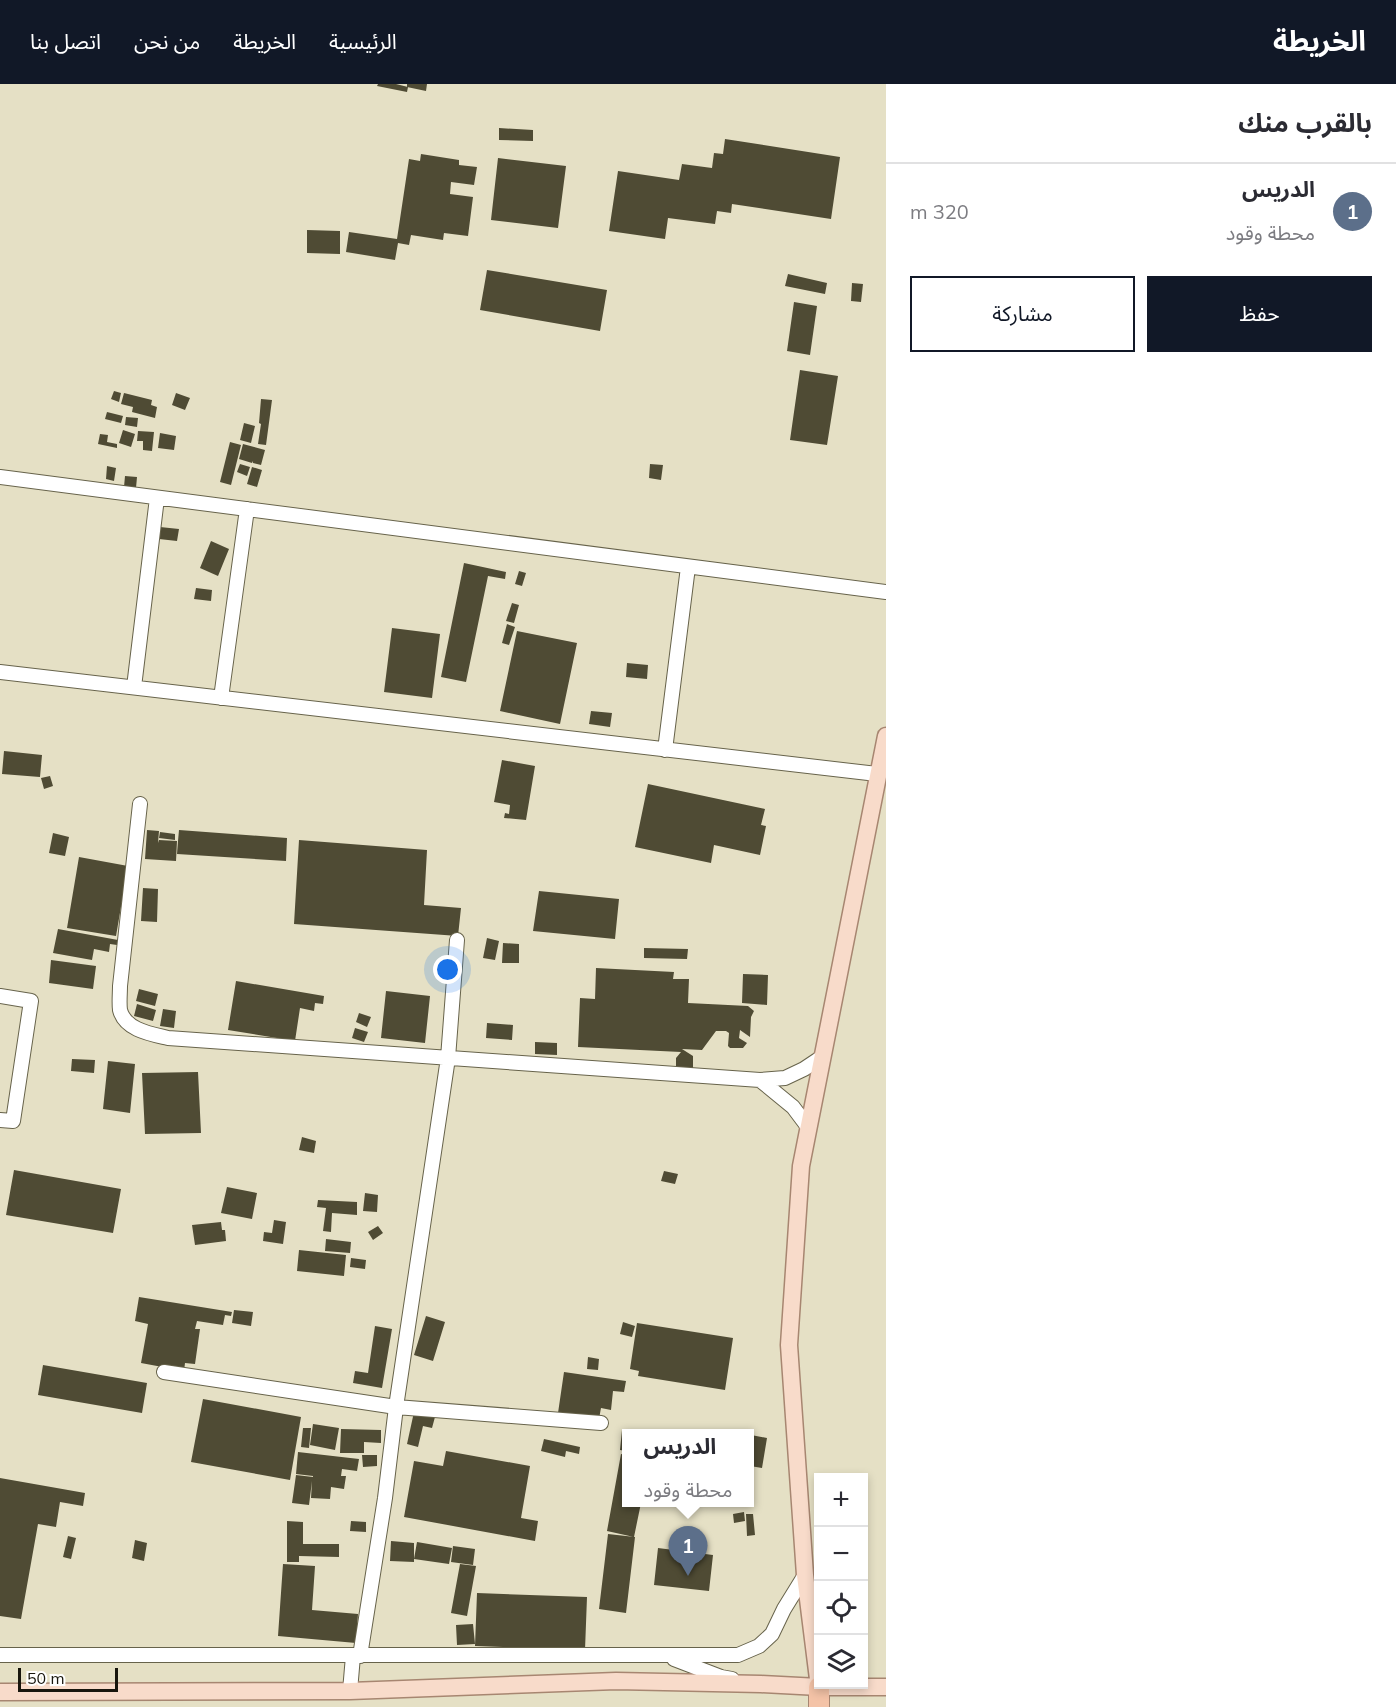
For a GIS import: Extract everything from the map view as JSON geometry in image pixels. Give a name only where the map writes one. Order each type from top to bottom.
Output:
[{"type":"highway","points":[[819,1689],[819,1707]]},
{"type":"main road","points":[[814,1647],[805,1575],[789,1345],[801,1166],[886,736]]},
{"type":"main road","points":[[0,1692],[350,1691],[616,1682],[814,1687]]},
{"type":"main road","points":[[868,1687],[886,1687]]},
{"type":"street","points":[[0,477],[886,592]]},
{"type":"street","points":[[134,687],[157,498]]},
{"type":"street","points":[[221,698],[247,509]]},
{"type":"street","points":[[665,750],[688,567]]},
{"type":"street","points":[[0,672],[878,774]]},
{"type":"street","points":[[140,804],[120,986],[120,1011],[128,1024],[144,1032],[168,1038],[760,1080],[785,1078],[804,1070],[822,1056]]},
{"type":"street","points":[[350,1691],[385,1497],[396,1407],[448,1058],[457,940]]},
{"type":"street","points":[[0,996],[31,1001],[13,1121],[0,1120]]},
{"type":"street","points":[[760,1080],[793,1107],[808,1127]]},
{"type":"street","points":[[164,1372],[396,1407],[601,1423]]},
{"type":"street","points":[[0,1655],[738,1656],[759,1646],[772,1634],[805,1575]]},
{"type":"street","points":[[616,1682],[617,1656]]},
{"type":"street","points":[[667,1656],[721,1677],[761,1684]]},
{"type":"building","points":[[378,84],[408,87],[407,92],[377,86]]},
{"type":"building","points":[[407,84],[427,84],[426,91],[407,87]]},
{"type":"building","points":[[499,128],[533,130],[533,141],[499,140]]},
{"type":"building","points":[[725,139],[840,157],[831,219],[732,204],[731,213],[717,211],[715,224],[668,218],[665,239],[609,231],[618,171],[679,180],[682,164],[712,168],[714,153],[723,154]]},
{"type":"building","points":[[421,154],[459,160],[459,165],[477,167],[474,185],[451,182],[450,194],[473,197],[468,236],[444,233],[443,240],[411,235],[409,245],[398,243],[395,260],[346,252],[349,232],[397,239],[409,159],[420,161]]},
{"type":"building","points":[[498,158],[566,166],[558,228],[491,220]]},
{"type":"building","points":[[307,230],[340,231],[340,254],[307,253]]},
{"type":"building","points":[[487,270],[607,290],[600,331],[480,310]]},
{"type":"building","points":[[788,274],[827,283],[825,294],[785,286]]},
{"type":"building","points":[[852,283],[863,284],[861,302],[851,301]]},
{"type":"building","points":[[794,302],[817,306],[810,355],[787,351]]},
{"type":"building","points":[[800,370],[838,376],[827,445],[790,440]]},
{"type":"building","points":[[114,391],[121,393],[119,402],[111,399]]},
{"type":"building","points":[[124,393],[152,400],[151,405],[157,407],[155,418],[132,412],[133,407],[121,404]]},
{"type":"building","points":[[176,393],[190,398],[185,410],[172,405]]},
{"type":"building","points":[[261,399],[272,400],[266,445],[258,444]]},
{"type":"building","points":[[107,412],[123,416],[121,423],[105,419]]},
{"type":"building","points":[[126,417],[138,418],[137,427],[125,425]]},
{"type":"building","points":[[244,423],[255,426],[251,443],[240,440]]},
{"type":"building","points":[[123,430],[135,434],[131,447],[119,443]]},
{"type":"building","points":[[138,431],[154,432],[152,451],[143,450],[143,441],[137,441]]},
{"type":"building","points":[[160,433],[176,436],[174,450],[158,448]]},
{"type":"building","points":[[100,434],[108,435],[107,442],[117,444],[117,448],[98,444]]},
{"type":"building","points":[[230,442],[241,445],[231,485],[220,482]]},
{"type":"building","points":[[243,444],[265,450],[261,465],[239,459]]},
{"type":"building","points":[[240,464],[250,467],[247,476],[237,472]]},
{"type":"building","points":[[650,464],[663,465],[661,480],[649,478]]},
{"type":"building","points":[[107,466],[116,468],[114,481],[106,479]]},
{"type":"building","points":[[252,467],[262,470],[257,487],[247,484]]},
{"type":"building","points":[[125,476],[137,477],[136,488],[124,487]]},
{"type":"building","points":[[160,527],[179,529],[177,541],[159,539]]},
{"type":"building","points":[[211,541],[229,549],[218,576],[200,568]]},
{"type":"building","points":[[464,563],[506,572],[505,579],[488,576],[466,682],[441,677]]},
{"type":"building","points":[[519,571],[526,573],[522,586],[515,584]]},
{"type":"building","points":[[196,588],[212,590],[211,601],[194,599]]},
{"type":"building","points":[[512,603],[519,605],[514,623],[506,621]]},
{"type":"building","points":[[507,624],[515,627],[509,645],[502,643]]},
{"type":"building","points":[[392,628],[440,634],[432,698],[384,692]]},
{"type":"building","points":[[517,631],[577,643],[560,724],[500,711]]},
{"type":"building","points":[[627,663],[648,665],[647,679],[626,677]]},
{"type":"building","points":[[591,711],[612,713],[610,727],[589,724]]},
{"type":"building","points":[[4,751],[42,755],[40,777],[2,774]]},
{"type":"building","points":[[502,760],[535,766],[526,820],[504,818],[505,813],[509,814],[510,805],[494,802]]},
{"type":"building","points":[[50,776],[53,786],[44,789],[41,778]]},
{"type":"building","points":[[648,784],[765,809],[761,825],[766,826],[760,855],[714,845],[711,863],[635,847]]},
{"type":"building","points":[[147,830],[159,831],[158,843],[159,840],[177,841],[176,861],[145,859]]},
{"type":"building","points":[[179,830],[287,838],[286,861],[177,854]]},
{"type":"building","points":[[160,832],[175,834],[175,840],[159,838]]},
{"type":"building","points":[[53,833],[69,837],[65,856],[49,853]]},
{"type":"building","points":[[299,840],[427,850],[424,905],[461,908],[458,936],[294,924]]},
{"type":"building","points":[[79,857],[128,866],[116,936],[67,928]]},
{"type":"building","points":[[143,888],[158,889],[157,922],[141,921]]},
{"type":"building","points":[[539,891],[619,899],[615,939],[533,931]]},
{"type":"building","points":[[58,929],[118,940],[117,945],[110,944],[109,952],[94,949],[92,960],[53,953]]},
{"type":"building","points":[[487,938],[499,941],[495,960],[483,958]]},
{"type":"building","points":[[503,943],[519,944],[519,963],[502,963]]},
{"type":"building","points":[[644,948],[688,949],[687,959],[644,958]]},
{"type":"building","points":[[51,960],[96,966],[93,989],[49,983]]},
{"type":"building","points":[[596,968],[674,972],[673,979],[689,979],[688,1003],[748,1006],[754,1011],[751,1017],[750,1037],[740,1030],[739,1038],[747,1043],[743,1048],[730,1048],[728,1046],[729,1033],[716,1031],[702,1050],[682,1049],[693,1056],[693,1068],[690,1071],[676,1070],[676,1058],[681,1052],[578,1047],[580,998],[595,999]]},
{"type":"building","points":[[743,974],[768,975],[767,1005],[742,1003]]},
{"type":"building","points":[[236,981],[324,996],[323,1004],[315,1003],[314,1011],[300,1008],[295,1041],[228,1030]]},
{"type":"building","points":[[139,989],[158,994],[155,1006],[136,1001]]},
{"type":"building","points":[[386,991],[430,996],[425,1043],[381,1038]]},
{"type":"building","points":[[137,1004],[156,1010],[153,1021],[134,1016]]},
{"type":"building","points":[[163,1009],[176,1011],[174,1028],[160,1026]]},
{"type":"building","points":[[359,1013],[371,1017],[367,1027],[356,1022]]},
{"type":"building","points":[[487,1023],[513,1025],[512,1040],[486,1038]]},
{"type":"building","points":[[355,1028],[368,1032],[364,1042],[352,1038]]},
{"type":"building","points":[[535,1042],[557,1043],[557,1055],[535,1054]]},
{"type":"building","points":[[72,1059],[95,1060],[94,1073],[71,1071]]},
{"type":"building","points":[[108,1061],[135,1064],[130,1113],[103,1109]]},
{"type":"building","points":[[198,1072],[201,1133],[145,1134],[142,1073]]},
{"type":"building","points":[[302,1137],[316,1141],[314,1153],[299,1150]]},
{"type":"building","points":[[14,1170],[121,1189],[113,1233],[6,1215]]},
{"type":"building","points":[[664,1171],[678,1174],[675,1184],[661,1181]]},
{"type":"building","points":[[227,1187],[257,1193],[252,1219],[221,1213]]},
{"type":"building","points":[[365,1193],[378,1195],[377,1212],[363,1211]]},
{"type":"building","points":[[318,1200],[357,1202],[357,1215],[332,1213],[331,1232],[323,1231],[326,1208],[317,1207]]},
{"type":"building","points":[[274,1220],[286,1222],[283,1244],[263,1241],[264,1232],[272,1233]]},
{"type":"building","points":[[221,1222],[222,1230],[225,1230],[226,1241],[195,1245],[192,1225]]},
{"type":"building","points":[[378,1226],[383,1233],[373,1240],[368,1232]]},
{"type":"building","points":[[326,1239],[351,1242],[350,1253],[325,1251]]},
{"type":"building","points":[[299,1250],[346,1255],[344,1276],[297,1271]]},
{"type":"building","points":[[351,1258],[366,1260],[365,1269],[350,1267]]},
{"type":"building","points":[[139,1297],[232,1312],[231,1316],[225,1315],[223,1325],[197,1321],[195,1329],[200,1329],[195,1364],[185,1363],[184,1371],[141,1363],[148,1324],[135,1321]]},
{"type":"building","points":[[234,1310],[253,1312],[251,1326],[232,1323]]},
{"type":"building","points":[[426,1316],[445,1322],[433,1361],[414,1355]]},
{"type":"building","points":[[623,1322],[635,1326],[632,1337],[620,1334]]},
{"type":"building","points":[[637,1323],[733,1338],[725,1390],[638,1376],[639,1371],[630,1369]]},
{"type":"building","points":[[375,1326],[392,1329],[382,1388],[353,1383],[355,1371],[368,1373]]},
{"type":"building","points":[[588,1357],[599,1359],[598,1370],[587,1369]]},
{"type":"building","points":[[43,1365],[147,1383],[142,1413],[38,1395]]},
{"type":"building","points":[[564,1372],[626,1381],[624,1392],[613,1391],[611,1410],[601,1408],[599,1419],[558,1413]]},
{"type":"building","points":[[203,1399],[301,1417],[290,1480],[191,1462]]},
{"type":"building","points":[[414,1412],[435,1417],[432,1428],[423,1426],[418,1447],[407,1444]]},
{"type":"building","points":[[313,1424],[339,1428],[335,1450],[310,1445]]},
{"type":"building","points":[[303,1428],[311,1428],[309,1448],[301,1447]]},
{"type":"building","points":[[341,1429],[381,1430],[381,1443],[364,1442],[364,1453],[340,1453]]},
{"type":"building","points":[[754,1436],[767,1438],[762,1468],[754,1467]]},
{"type":"building","points":[[544,1439],[580,1447],[579,1454],[566,1451],[565,1457],[541,1451]]},
{"type":"building","points":[[446,1451],[530,1466],[521,1518],[538,1521],[535,1541],[404,1517],[414,1461],[443,1466]]},
{"type":"building","points":[[298,1452],[359,1459],[357,1471],[342,1469],[341,1476],[346,1476],[344,1489],[331,1487],[330,1499],[311,1498],[312,1481],[309,1505],[292,1503],[296,1475],[313,1477],[296,1474]]},
{"type":"building","points":[[621,1454],[622,1507],[640,1507],[634,1537],[607,1531]]},
{"type":"building","points":[[362,1455],[377,1455],[377,1466],[363,1467]]},
{"type":"building","points":[[0,1478],[85,1493],[83,1506],[60,1502],[56,1527],[38,1524],[21,1619],[0,1616]]},
{"type":"building","points":[[744,1512],[745,1521],[734,1523],[733,1514]]},
{"type":"building","points":[[746,1514],[753,1514],[755,1535],[747,1536]]},
{"type":"building","points":[[287,1521],[303,1522],[303,1544],[339,1544],[339,1557],[299,1556],[299,1562],[287,1562]]},
{"type":"building","points":[[351,1521],[366,1522],[366,1532],[350,1531]]},
{"type":"building","points":[[608,1534],[635,1537],[626,1613],[599,1609]]},
{"type":"building","points":[[68,1536],[76,1538],[71,1559],[63,1557]]},
{"type":"building","points":[[135,1540],[147,1543],[144,1561],[132,1558]]},
{"type":"building","points":[[391,1541],[414,1543],[414,1562],[390,1561]]},
{"type":"building","points":[[417,1542],[452,1548],[449,1564],[414,1559]]},
{"type":"building","points":[[453,1546],[475,1549],[473,1565],[451,1562]]},
{"type":"building","points":[[658,1548],[713,1555],[709,1591],[654,1585]]},
{"type":"building","points":[[283,1564],[315,1566],[312,1610],[358,1614],[356,1643],[278,1636]]},
{"type":"building","points":[[460,1564],[476,1566],[467,1616],[451,1613]]},
{"type":"building","points":[[477,1593],[587,1597],[585,1650],[475,1646]]},
{"type":"building","points":[[473,1624],[475,1644],[457,1645],[456,1625]]},
{"type":"place","name":"الدريس","points":[[688,1576]]}]
